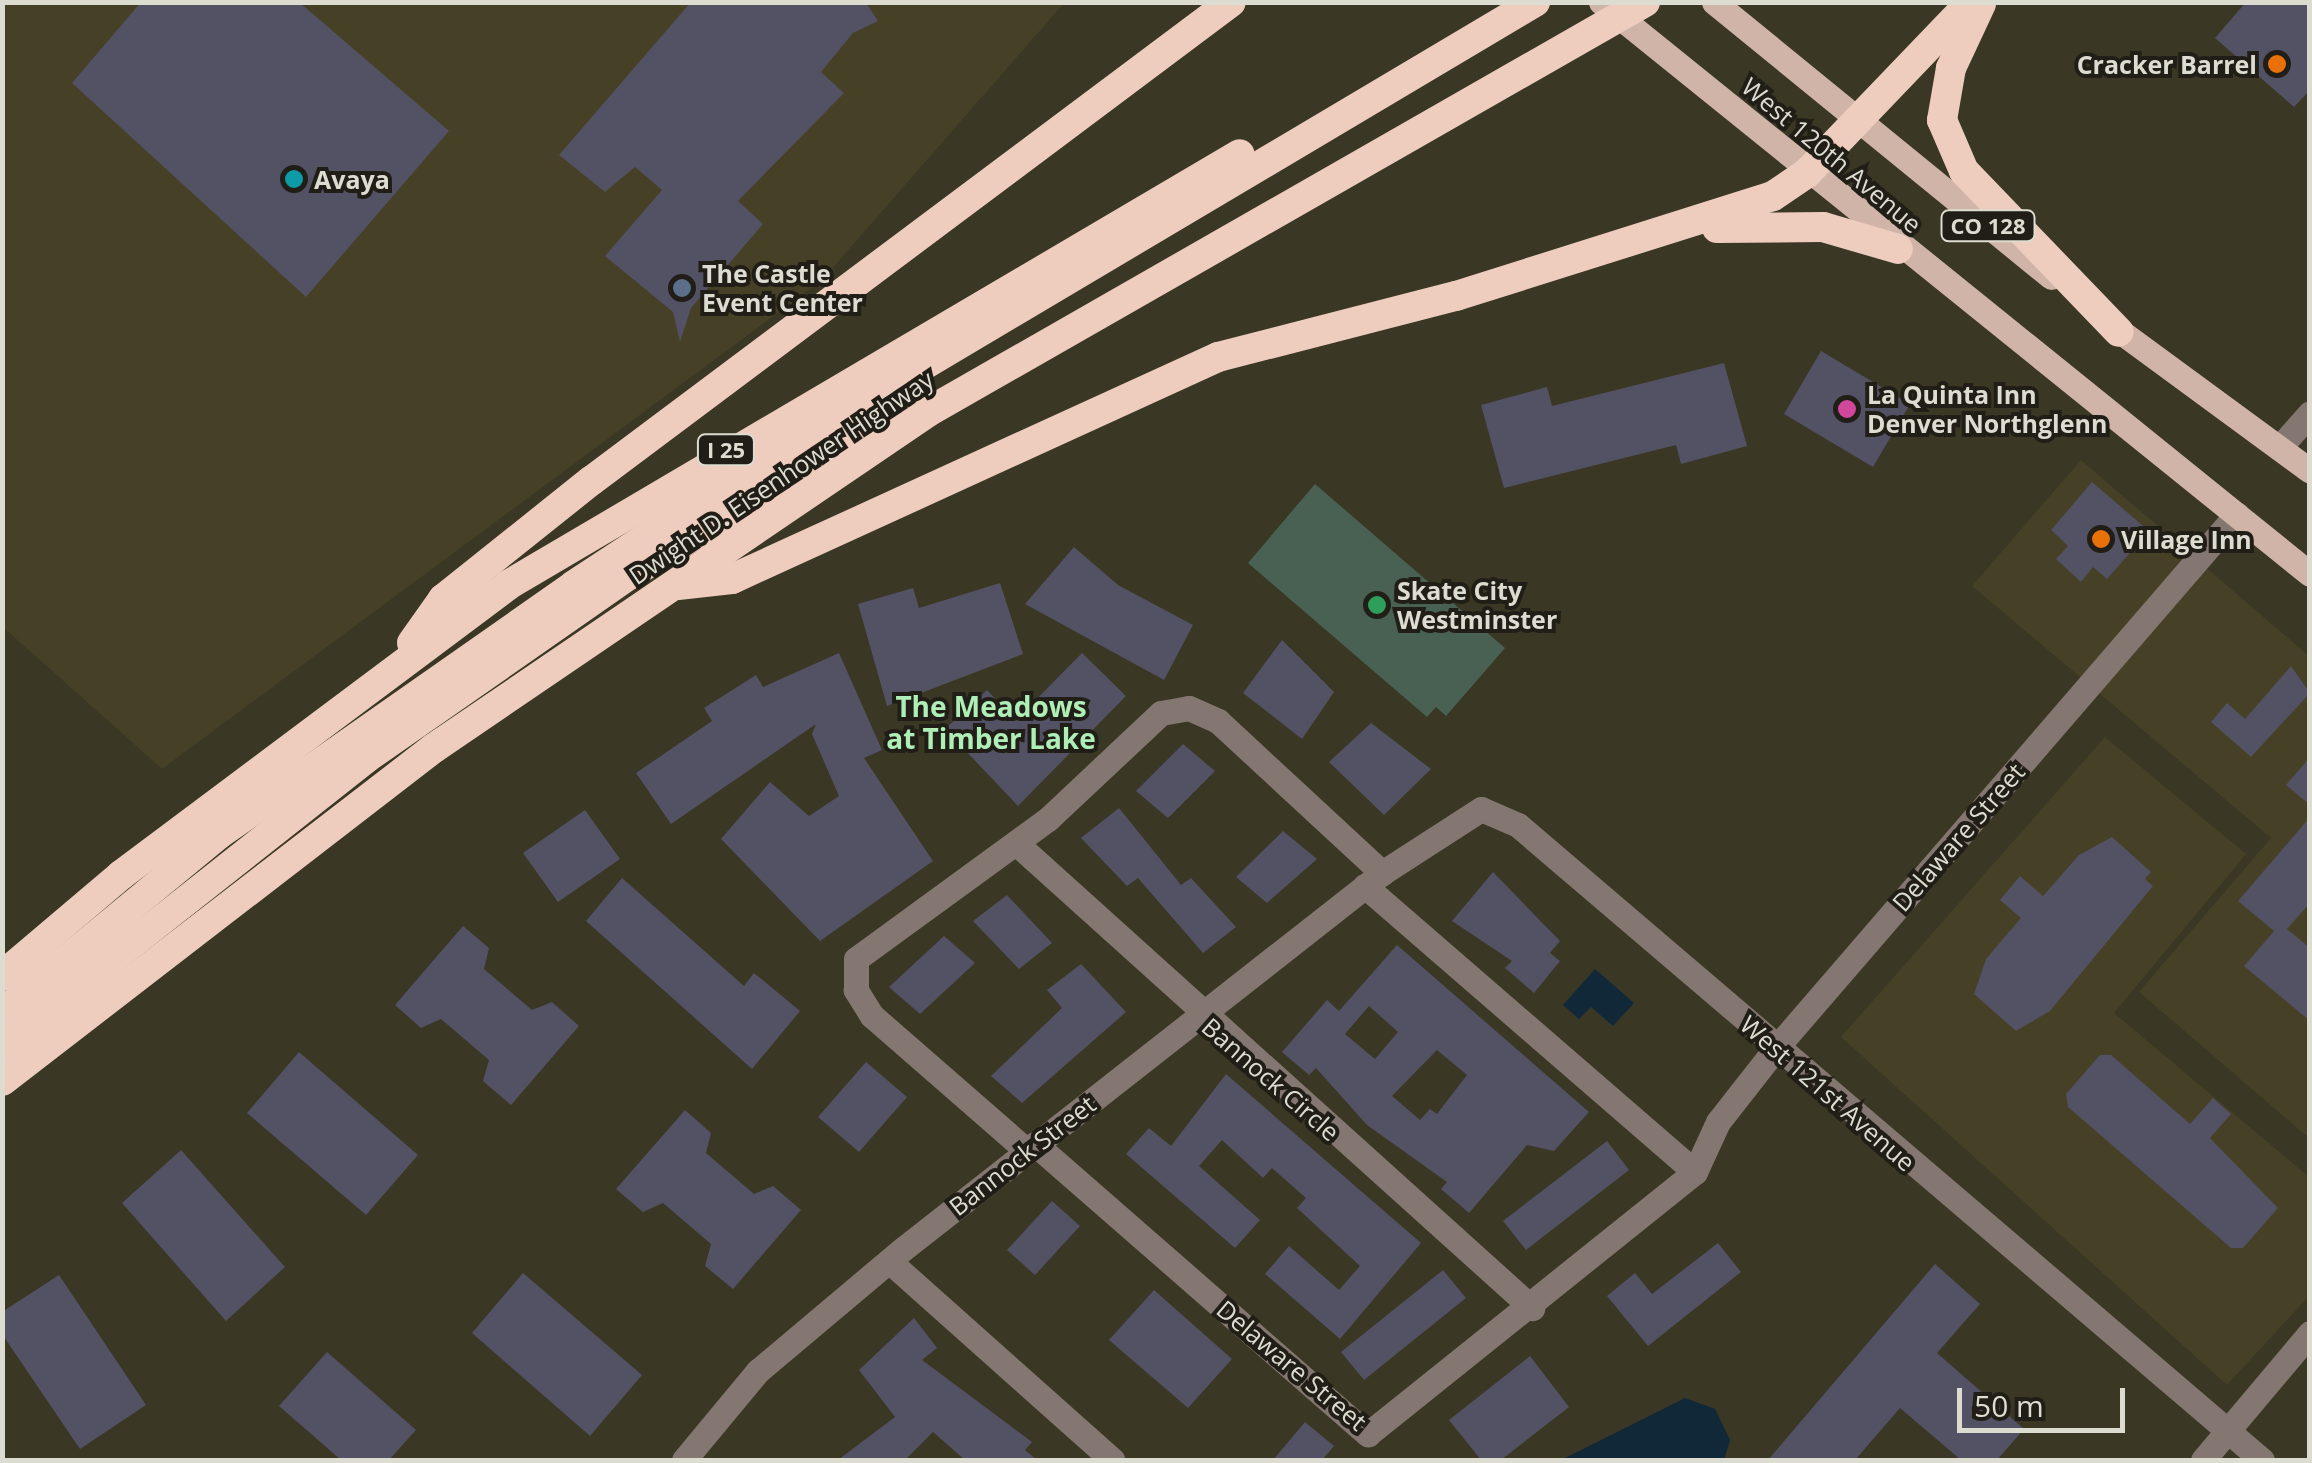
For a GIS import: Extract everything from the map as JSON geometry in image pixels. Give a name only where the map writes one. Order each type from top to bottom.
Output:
[{"type":"highway","points":[[399,662],[443,599],[547,516],[1230,2]]},
{"type":"highway","name":"Dwight D. Eisenhower Highway","points":[[2,976],[399,662],[670,482],[1502,2]]},
{"type":"highway","points":[[2,1012],[219,834],[574,584],[764,460],[1535,2]]},
{"type":"highway","points":[[2,1046],[364,760],[629,575],[1002,349],[1604,2]]},
{"type":"highway","name":"Dwight D. Eisenhower Highway","points":[[2,1081],[434,748],[928,412],[1645,2]]},
{"type":"highway","points":[[670,586],[732,578],[1218,357],[1674,232],[1773,196],[1807,173],[1971,2]]},
{"type":"highway","points":[[1982,2],[1950,68],[1942,120],[1964,170],[2119,332]]},
{"type":"highway","points":[[1674,232],[1788,224],[1898,249]]},
{"type":"main road","name":"West 120th Avenue","points":[[1604,2],[1898,249],[2310,574]]},
{"type":"main road","name":"West 120th Avenue","points":[[1714,2],[2119,332],[2310,471]]},
{"type":"street","points":[[2280,447],[2310,414]]},
{"type":"street","name":"Delaware Street","points":[[1031,1148],[1368,1434],[1532,1308],[1694,1172],[1718,1122],[1776,1048],[2237,514]]},
{"type":"street","points":[[1031,1148],[872,1016],[853,978],[856,959],[879,934],[1016,843],[1161,713],[1180,707],[1238,736],[1374,879],[1694,1172]]},
{"type":"street","name":"West 121st Avenue","points":[[1374,879],[1462,815],[1498,813],[2262,1460]]},
{"type":"street","name":"Bannock Circle","points":[[1016,843],[1200,1016],[1532,1308]]},
{"type":"street","name":"Bannock Street","points":[[684,1460],[751,1378],[889,1261],[1374,879]]},
{"type":"street","points":[[889,1261],[1112,1460]]},
{"type":"street","points":[[2203,1460],[2310,1333]]},
{"type":"shaded area","points":[[3,3],[1064,3],[822,280],[162,769],[3,627]]},
{"type":"shaded area","points":[[2081,460],[2309,656],[2309,1138],[2139,992],[2271,838],[1972,586]]},
{"type":"shaded area","points":[[2105,737],[2246,854],[2114,1013],[2309,1177],[2309,1296],[2227,1385],[1841,1037]]},
{"type":"green space","name":"Skate City Westminster","points":[[1315,484],[1505,648],[1446,716],[1436,707],[1427,717],[1248,563]]},
{"type":"water","points":[[1595,969],[1634,1003],[1613,1026],[1591,1007],[1579,1019],[1563,1005]]},
{"type":"water","points":[[1685,1398],[1715,1409],[1730,1440],[1724,1460],[1561,1460]]},
{"type":"building","name":"Avaya","points":[[141,2],[299,2],[449,131],[306,297],[72,83]]},
{"type":"building","points":[[691,2],[866,3],[878,21],[853,33],[821,72],[844,93],[738,201],[763,224],[691,308],[680,342],[673,312],[605,256],[662,190],[635,167],[605,192],[559,155]]},
{"type":"building","name":"Cracker Barrel","points":[[2246,2],[2310,2],[2310,90],[2294,107],[2215,38]]},
{"type":"building","name":"La Quinta Inn Denver Northglenn","points":[[1821,351],[1910,404],[1873,467],[1784,414]]},
{"type":"building","points":[[1724,363],[1747,446],[1681,464],[1676,445],[1504,488],[1481,405],[1547,387],[1552,406]]},
{"type":"building","name":"Village Inn","points":[[2092,482],[2149,531],[2107,579],[2093,567],[2081,582],[2056,559],[2068,546],[2051,530]]},
{"type":"building","points":[[1074,547],[1118,585],[1193,625],[1164,680],[1025,604]]},
{"type":"building","points":[[1000,583],[1023,654],[887,706],[858,604],[913,588],[919,608]]},
{"type":"building","points":[[1282,640],[1334,692],[1302,739],[1243,693]]},
{"type":"building","points":[[839,653],[882,750],[864,758],[933,861],[820,941],[721,839],[770,782],[809,816],[839,796],[812,734],[816,724],[671,824],[636,773],[712,721],[704,708],[756,675],[763,687]]},
{"type":"building","points":[[1082,653],[1126,696],[1018,806],[945,729],[987,690],[1016,720]]},
{"type":"building","points":[[2291,666],[2310,693],[2251,757],[2211,722],[2227,703],[2245,719]]},
{"type":"building","points":[[1371,723],[1431,769],[1384,815],[1329,762]]},
{"type":"building","points":[[1183,744],[1215,771],[1168,818],[1136,791]]},
{"type":"building","points":[[2310,757],[2310,805],[2286,785]]},
{"type":"building","points":[[1119,808],[1181,885],[1191,878],[1236,927],[1203,953],[1138,878],[1127,886],[1081,838]]},
{"type":"building","points":[[585,810],[620,859],[558,902],[523,853]]},
{"type":"building","points":[[2310,817],[2310,903],[2287,929],[2310,948],[2310,1021],[2244,966],[2274,931],[2238,901]]},
{"type":"building","points":[[1283,831],[1317,859],[1267,903],[1236,877]]},
{"type":"building","points":[[2112,837],[2151,872],[2145,879],[2153,886],[2050,1011],[2016,1031],[1974,994],[1986,959],[2021,918],[2000,900],[2020,876],[2043,896],[2079,855]]},
{"type":"building","points":[[1493,872],[1560,941],[1550,953],[1560,961],[1534,993],[1505,968],[1512,961],[1452,921]]},
{"type":"building","points":[[622,878],[744,986],[754,973],[800,1011],[752,1069],[586,921]]},
{"type":"building","points":[[1007,895],[1052,943],[1019,969],[973,921]]},
{"type":"building","points":[[463,926],[489,948],[484,969],[532,1010],[552,1002],[579,1026],[511,1105],[483,1081],[489,1060],[441,1019],[421,1028],[395,1005]]},
{"type":"building","points":[[944,936],[975,963],[920,1014],[889,987]]},
{"type":"building","points":[[1397,945],[1589,1112],[1554,1151],[1527,1145],[1469,1213],[1441,1189],[1447,1182],[1367,1125],[1316,1068],[1309,1075],[1282,1052],[1327,1000],[1339,1011]],"holes":[[[1369,1006],[1398,1032],[1375,1059],[1345,1034]],[[1437,1050],[1467,1075],[1437,1114],[1430,1109],[1420,1120],[1392,1096]]]},
{"type":"building","points":[[1081,964],[1126,1012],[1022,1103],[991,1076],[1062,1008],[1047,990]]},
{"type":"building","points":[[299,1052],[418,1155],[366,1215],[247,1113]]},
{"type":"building","points":[[2100,1055],[2111,1055],[2190,1124],[2213,1098],[2231,1114],[2210,1138],[2278,1208],[2243,1248],[2231,1248],[2068,1107],[2066,1094]]},
{"type":"building","points":[[866,1062],[907,1097],[859,1152],[818,1117]]},
{"type":"building","points":[[1226,1074],[1421,1243],[1340,1339],[1265,1274],[1289,1246],[1339,1290],[1360,1266],[1297,1208],[1306,1198],[1272,1168],[1263,1178],[1222,1140],[1199,1166],[1260,1220],[1235,1248],[1126,1154],[1149,1128],[1171,1146]]},
{"type":"building","points":[[685,1110],[711,1133],[706,1153],[754,1194],[773,1186],[801,1210],[733,1289],[705,1266],[711,1244],[663,1203],[643,1212],[616,1189]]},
{"type":"building","points":[[1607,1141],[1629,1170],[1526,1250],[1503,1221]]},
{"type":"building","points":[[181,1150],[285,1267],[226,1321],[122,1203]]},
{"type":"building","points":[[1052,1201],[1080,1226],[1035,1275],[1007,1250]]},
{"type":"building","points":[[1718,1243],[1741,1272],[1648,1346],[1607,1296],[1635,1273],[1652,1294]]},
{"type":"building","points":[[1935,1264],[1980,1304],[1937,1353],[2024,1429],[1997,1460],[1961,1460],[1900,1408],[1855,1460],[1768,1460]]},
{"type":"building","points":[[1443,1270],[1466,1298],[1364,1380],[1341,1352]]},
{"type":"building","points":[[523,1273],[642,1375],[590,1436],[472,1333]]},
{"type":"building","points":[[59,1275],[146,1405],[80,1449],[2,1334],[2,1312]]},
{"type":"building","points":[[1154,1290],[1232,1359],[1188,1408],[1109,1340]]},
{"type":"building","points":[[914,1318],[937,1348],[922,1360],[1032,1442],[1025,1450],[1037,1460],[965,1460],[933,1432],[905,1460],[838,1460],[895,1417],[859,1370]]},
{"type":"building","points":[[327,1352],[416,1430],[389,1460],[341,1460],[279,1406]]},
{"type":"building","points":[[1530,1356],[1569,1407],[1501,1460],[1481,1460],[1449,1420]]},
{"type":"building","points":[[1305,1422],[1334,1446],[1322,1460],[1273,1460]]},
{"type":"place","name":"Cracker Barrel","points":[[2277,64]]},
{"type":"place","name":"Avaya","points":[[294,179]]},
{"type":"place","name":"The Castle Event Center","points":[[682,288]]},
{"type":"place","name":"La Quinta Inn Denver Northglenn","points":[[1847,409]]},
{"type":"place","name":"Village Inn","points":[[2101,539]]},
{"type":"place","name":"Skate City Westminster","points":[[1377,605]]},
{"type":"district","name":"The Meadows at Timber Lake","points":[[991,722]]}]
